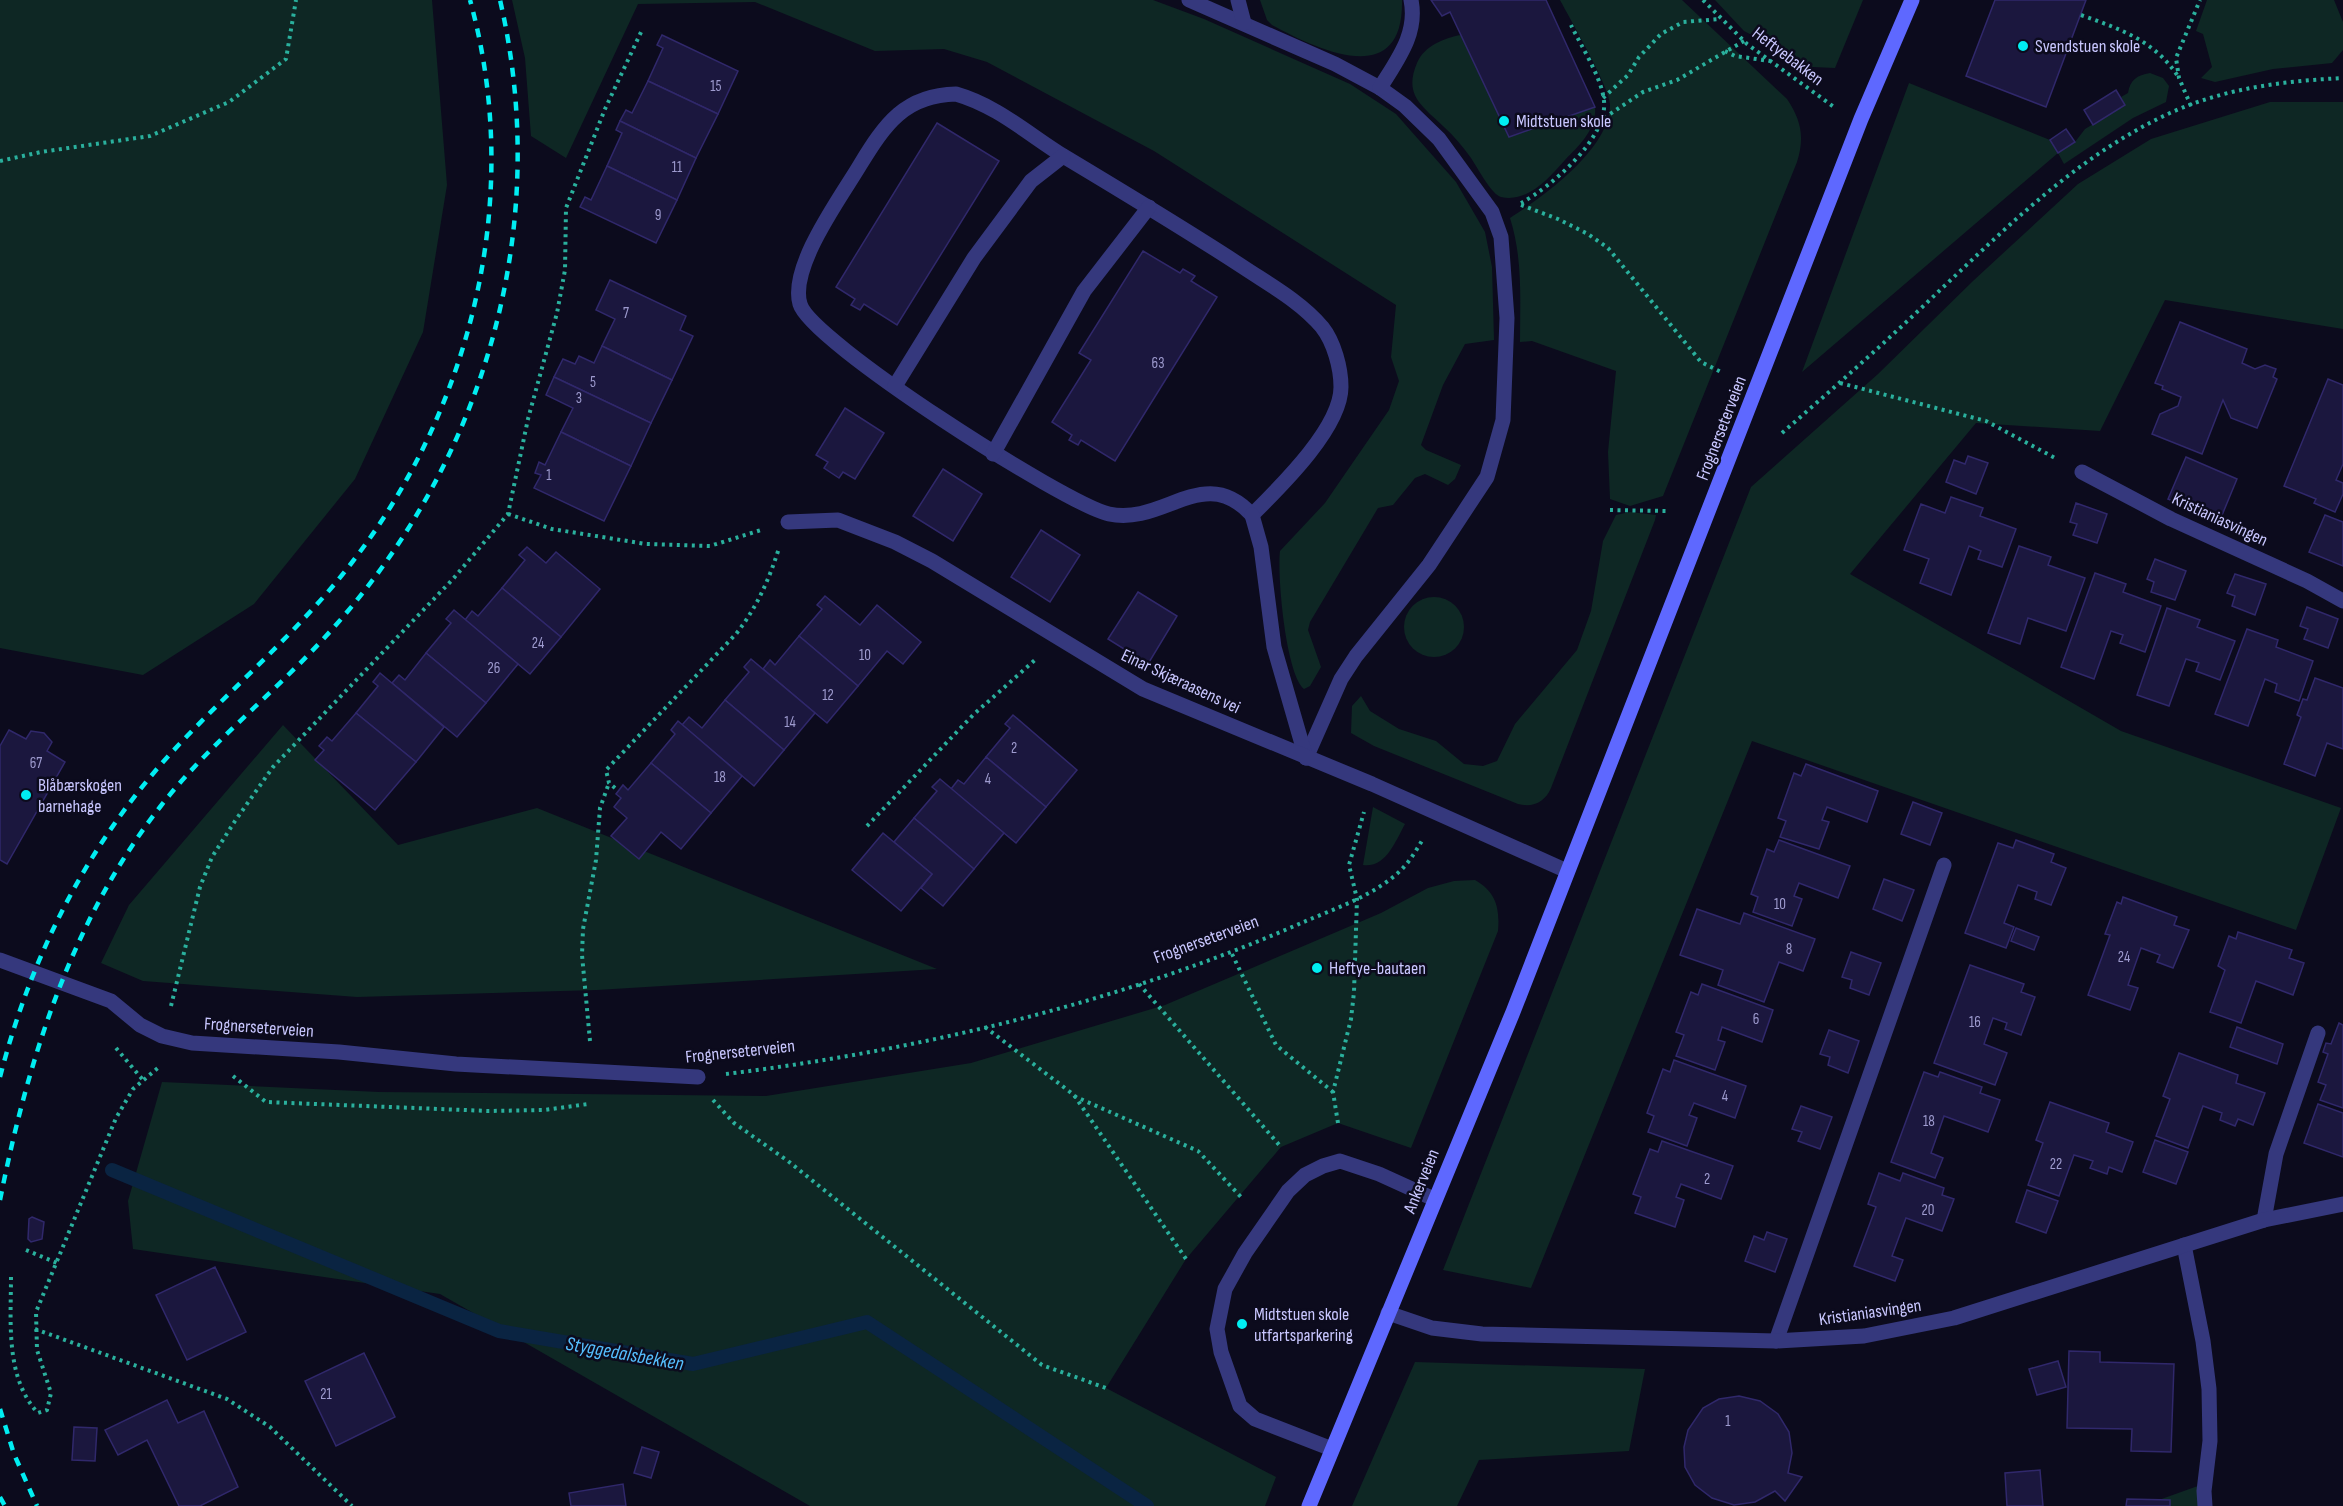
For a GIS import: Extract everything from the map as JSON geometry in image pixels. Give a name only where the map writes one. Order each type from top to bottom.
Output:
[{"type":"main road","name":"Frognerseterveien","points":[[1567,871],[1861,119],[1912,0]]},
{"type":"main road","name":"Ankerveien","points":[[1309,1506],[1513,1012],[1567,871]]},
{"type":"street","points":[[1189,0],[1335,63],[1380,88],[1405,106],[1439,139],[1492,212],[1505,265],[1507,318],[1503,420],[1487,477],[1430,565],[1356,656],[1341,679],[1306,758]]},
{"type":"street","points":[[1238,0],[1244,23]]},
{"type":"street","points":[[1380,88],[1410,35],[1414,11],[1412,0]]},
{"type":"street","points":[[1252,515],[1291,477],[1313,448],[1340,397],[1338,364],[1330,338],[1305,311],[1280,292],[1149,207],[1063,156],[996,110],[977,100],[956,94],[939,95],[907,106],[878,136],[807,258],[799,281],[800,304],[806,315],[896,386],[993,453],[1073,499],[1110,514],[1136,514],[1203,492],[1230,496],[1241,503],[1252,515],[1261,547],[1274,647],[1306,758]]},
{"type":"street","points":[[896,386],[974,258],[1031,182],[1063,156]]},
{"type":"street","points":[[993,453],[1084,291],[1149,207]]},
{"type":"street","name":"Kristianiasvingen","points":[[2082,472],[2171,519],[2307,581],[2343,601]]},
{"type":"street","name":"Einar Skjæraasens vei","points":[[788,522],[838,520],[895,542],[941,566],[1143,688],[1440,813],[1567,871]]},
{"type":"street","points":[[1776,1341],[1944,865]]},
{"type":"street","name":"Frognerseterveien","points":[[0,960],[111,1001],[140,1025],[162,1036],[192,1042],[339,1052],[456,1064],[698,1077]]},
{"type":"street","points":[[2264,1221],[2276,1154],[2318,1033]]},
{"type":"street","points":[[1332,1449],[1255,1419],[1240,1406],[1221,1352],[1217,1329],[1226,1289],[1245,1252],[1288,1191],[1305,1175],[1323,1166],[1340,1161],[1434,1199]]},
{"type":"street","name":"Kristianiasvingen","points":[[1388,1313],[1432,1328],[1482,1334],[1776,1341],[1864,1336],[1944,1321],[2264,1221],[2343,1204]]},
{"type":"street","points":[[2184,1245],[2203,1341],[2209,1389],[2210,1441],[2204,1491],[2205,1506]]},
{"type":"path","points":[[0,161],[41,152],[150,136],[229,102],[286,59],[296,0]]},
{"type":"path","name":"Heftyebakken","points":[[1703,0],[1744,41],[1832,106]]},
{"type":"path","points":[[2191,106],[2180,78],[2176,58],[2199,0]]},
{"type":"path","points":[[2080,15],[2138,37],[2169,61],[2180,78]]},
{"type":"path","points":[[1603,98],[1628,75],[1639,57],[1661,34],[1683,22],[1722,19]]},
{"type":"path","points":[[1571,25],[1603,98],[1603,119]]},
{"type":"path","points":[[162,1036],[200,888],[212,857],[235,821],[273,767],[453,579],[508,514],[528,419],[559,303],[565,270],[566,208],[605,109],[642,30]]},
{"type":"path","points":[[1723,373],[1701,362],[1608,248],[1588,234],[1558,219],[1519,205],[1537,195],[1568,166],[1590,142],[1603,119],[1643,92],[1677,80],[1744,41]]},
{"type":"path","points":[[1725,51],[1735,56],[1770,61]]},
{"type":"path","points":[[1782,433],[1840,383],[2060,179],[2118,139],[2191,106],[2240,89],[2292,81],[2343,78]]},
{"type":"path","points":[[1840,383],[1986,421],[2082,472]]},
{"type":"path","points":[[1610,510],[1668,511]]},
{"type":"path","points":[[508,514],[552,529],[646,544],[710,546],[788,522]]},
{"type":"path","points":[[591,1071],[591,1042],[582,955],[583,929],[596,860],[600,808],[609,783],[606,770],[736,634],[752,614],[763,592],[788,522]]},
{"type":"path","points":[[867,826],[973,715],[1056,637]]},
{"type":"path","points":[[609,783],[615,788]]},
{"type":"path","points":[[1338,1123],[1333,1092],[1351,1019],[1357,899],[1349,866],[1372,784]]},
{"type":"path","name":"Frognerseterveien","points":[[698,1077],[809,1063],[985,1027],[1051,1011],[1232,954],[1370,893],[1402,869],[1440,813]]},
{"type":"path","points":[[1232,954],[1276,1046],[1333,1092]]},
{"type":"path","points":[[1139,984],[1281,1147]]},
{"type":"path","points":[[985,1027],[1074,1095],[1198,1151],[1241,1197]]},
{"type":"path","points":[[192,1042],[266,1102],[544,1110],[594,1103],[614,1090],[630,1075]]},
{"type":"path","points":[[11,1277],[16,1372],[27,1401],[38,1413],[47,1410],[51,1393],[38,1350],[35,1329],[36,1312],[124,1101],[133,1089],[161,1065]]},
{"type":"path","points":[[698,1077],[716,1104],[734,1123],[789,1161],[1042,1365],[1106,1388]]},
{"type":"path","points":[[1074,1095],[1186,1259]]},
{"type":"path","points":[[26,1250],[57,1263]]},
{"type":"path","points":[[35,1329],[227,1399],[270,1427],[352,1506]]},
{"type":"green space","points":[[0,0],[432,0],[447,185],[423,332],[355,479],[254,604],[143,675],[0,648]]},
{"type":"green space","points":[[512,0],[1153,0],[1204,19],[1350,84],[1396,114],[1456,182],[1485,232],[1492,267],[1494,340],[1465,344],[1443,385],[1421,445],[1426,450],[1461,465],[1455,479],[1448,485],[1425,474],[1415,478],[1393,505],[1378,508],[1310,622],[1308,630],[1321,667],[1310,686],[1304,689],[1292,665],[1284,624],[1280,551],[1325,503],[1389,410],[1399,381],[1391,357],[1396,305],[1154,151],[987,62],[944,49],[875,51],[755,2],[638,4],[566,158],[531,136],[525,58]]},
{"type":"green space","points":[[1260,0],[1402,0],[1399,28],[1389,46],[1374,54],[1355,56],[1312,44],[1272,25],[1267,20]]},
{"type":"green space","points":[[1560,0],[1682,0],[1787,99],[1796,114],[1800,129],[1801,145],[1797,162],[1663,496],[1630,506],[1610,499],[1608,452],[1616,371],[1532,341],[1520,342],[1519,264],[1510,218],[1540,198],[1588,154],[1607,121],[1610,104],[1596,68]]},
{"type":"green space","points":[[1715,0],[1863,0],[1835,68],[1813,67],[1744,31]]},
{"type":"green space","points":[[2207,0],[2334,0],[2343,22],[2343,50],[2332,63],[2273,69],[2215,82],[2201,78],[2212,67],[2203,34],[2196,31]]},
{"type":"green space","points":[[1461,35],[1509,136],[1595,107],[1593,123],[1581,143],[1545,181],[1529,193],[1511,198],[1497,195],[1462,146],[1417,100],[1412,84],[1413,74],[1420,57],[1430,47],[1441,41]]},
{"type":"green space","points":[[2150,73],[2163,78],[2169,86],[2166,102],[2133,118],[2064,164],[2058,153],[1802,372],[1909,83],[2050,140],[2058,152],[2075,142],[2085,129],[2125,105],[2121,97],[2128,93],[2132,81],[2141,75]]},
{"type":"green space","points":[[2270,102],[2343,102],[2343,329],[2165,300],[2100,431],[1976,423],[1850,574],[2121,731],[2341,808],[2296,930],[1752,741],[1531,1288],[1443,1270],[1751,487],[1878,374],[1973,281],[2078,184],[2151,139]]},
{"type":"green space","points":[[1630,512],[1656,515],[1655,520],[1551,788],[1542,800],[1529,805],[1518,804],[1374,746],[1351,733],[1352,706],[1361,696],[1370,711],[1399,729],[1436,741],[1464,764],[1483,766],[1497,761],[1515,724],[1577,650],[1591,611],[1603,541],[1616,515]]},
{"type":"green space","points":[[1434,597],[1455,606],[1464,627],[1455,648],[1434,657],[1413,648],[1404,627],[1413,606]]},
{"type":"green space","points":[[283,725],[398,845],[537,808],[937,969],[597,990],[357,997],[143,981],[101,963],[129,905]]},
{"type":"green space","points":[[1373,807],[1405,824],[1384,858],[1371,865],[1363,865]]},
{"type":"green space","points":[[1475,880],[1488,890],[1495,901],[1498,931],[1411,1148],[1338,1123],[1281,1147],[1186,1259],[1106,1388],[1276,1477],[1265,1506],[810,1506],[440,1294],[133,1249],[128,1201],[162,1082],[379,1092],[766,1096],[971,1063],[1165,1005],[1381,913],[1428,888],[1454,881]]},
{"type":"green space","points":[[1415,1362],[1645,1369],[1629,1451],[1479,1460],[1457,1506],[1352,1506]]},
{"type":"green space","points":[[2209,1482],[2212,1506],[2142,1506]]},
{"type":"building","points":[[1431,0],[1546,0],[1595,107],[1509,137],[1450,12],[1442,16]]},
{"type":"building","name":"Svendstuen skole","points":[[1995,0],[2086,0],[2046,107],[1966,76]]},
{"type":"building","points":[[662,35],[738,71],[718,114],[648,81],[663,48],[657,45]]},
{"type":"building","points":[[648,81],[718,114],[696,158],[620,121],[626,110],[632,113]]},
{"type":"building","points":[[2116,90],[2125,105],[2093,125],[2084,110]]},
{"type":"building","points":[[620,121],[696,158],[677,200],[607,166],[622,133],[616,130]]},
{"type":"building","points":[[937,123],[999,161],[897,325],[864,304],[860,310],[851,305],[855,299],[836,287]]},
{"type":"building","points":[[2066,129],[2075,142],[2058,153],[2050,140]]},
{"type":"building","points":[[607,166],[677,200],[656,243],[580,207],[585,197],[591,200]]},
{"type":"building","points":[[1143,251],[1180,273],[1183,269],[1195,276],[1191,281],[1217,297],[1115,461],[1081,440],[1078,445],[1069,440],[1072,435],[1052,422],[1091,360],[1079,353]]},
{"type":"building","points":[[610,280],[686,316],[680,330],[693,336],[672,380],[602,346],[615,319],[596,310]]},
{"type":"building","points":[[2180,322],[2247,349],[2242,363],[2255,369],[2265,365],[2276,369],[2273,377],[2277,379],[2257,428],[2231,418],[2223,400],[2202,454],[2152,434],[2160,414],[2178,406],[2181,397],[2162,389],[2163,386],[2155,383]]},
{"type":"building","points":[[602,346],[672,380],[651,423],[554,377],[563,359],[575,364],[579,356],[594,363]]},
{"type":"building","points":[[554,377],[651,423],[631,466],[561,432],[573,408],[546,395]]},
{"type":"building","points":[[2328,379],[2343,385],[2343,464],[2336,480],[2343,483],[2343,494],[2335,512],[2314,503],[2316,499],[2284,486]]},
{"type":"building","points":[[845,408],[884,433],[855,479],[843,472],[839,478],[824,468],[828,462],[816,455]]},
{"type":"building","points":[[561,432],[631,466],[604,521],[534,488],[541,475],[535,473],[539,462],[545,465]]},
{"type":"building","points":[[1968,456],[1988,463],[1976,494],[1946,482],[1954,460],[1965,464]]},
{"type":"building","points":[[2186,457],[2237,479],[2220,520],[2168,499]]},
{"type":"building","points":[[943,469],[982,494],[953,541],[913,516]]},
{"type":"building","points":[[1951,497],[1983,508],[1980,516],[2016,529],[2002,567],[1978,559],[1981,551],[1969,546],[1951,595],[1920,583],[1929,559],[1904,550],[1921,504],[1945,513]]},
{"type":"building","points":[[2076,503],[2107,514],[2097,543],[2073,535],[2077,524],[2070,522]]},
{"type":"building","points":[[2325,515],[2343,522],[2343,566],[2309,552]]},
{"type":"building","points":[[1041,530],[1080,555],[1050,602],[1011,577]]},
{"type":"building","points":[[2019,546],[2051,557],[2048,565],[2085,578],[2066,631],[2028,618],[2020,644],[1988,633]]},
{"type":"building","points":[[527,547],[546,563],[556,552],[600,589],[561,637],[502,588],[525,560],[519,555]]},
{"type":"building","points":[[2155,559],[2186,571],[2175,600],[2151,592],[2154,582],[2147,579]]},
{"type":"building","points":[[2095,573],[2126,584],[2123,592],[2161,606],[2145,652],[2120,643],[2123,635],[2111,631],[2094,679],[2061,667]]},
{"type":"building","points":[[2235,574],[2266,584],[2255,615],[2232,606],[2235,596],[2227,593]]},
{"type":"building","points":[[502,588],[561,637],[530,674],[465,620],[472,611],[478,616]]},
{"type":"building","points":[[1138,592],[1177,616],[1148,664],[1108,639]]},
{"type":"building","points":[[825,596],[860,625],[877,605],[921,642],[903,664],[887,651],[858,686],[799,636],[822,609],[817,605]]},
{"type":"building","points":[[2307,607],[2338,619],[2328,648],[2304,639],[2308,629],[2300,626]]},
{"type":"building","points":[[2167,608],[2200,620],[2197,627],[2235,641],[2220,680],[2196,671],[2199,663],[2186,659],[2169,706],[2137,695]]},
{"type":"building","points":[[454,610],[518,664],[486,703],[426,653],[451,623],[446,619]]},
{"type":"building","points":[[2247,629],[2278,640],[2276,647],[2313,661],[2299,701],[2275,692],[2277,684],[2265,679],[2248,726],[2215,714]]},
{"type":"building","points":[[799,636],[858,686],[827,723],[763,669],[770,660],[775,665]]},
{"type":"building","points":[[426,653],[486,703],[457,737],[392,683],[399,675],[405,680]]},
{"type":"building","points":[[751,659],[815,713],[784,750],[725,700],[749,672],[744,667]]},
{"type":"building","points":[[380,673],[444,727],[416,762],[356,713],[378,686],[373,682]]},
{"type":"building","points":[[2315,678],[2343,688],[2343,749],[2327,743],[2315,776],[2284,764],[2301,717],[2297,715],[2303,699],[2307,700]]},
{"type":"building","points":[[725,700],[784,750],[754,786],[682,725],[689,717],[702,728]]},
{"type":"building","points":[[356,713],[416,762],[375,810],[315,760],[324,750],[319,746],[327,737],[332,741]]},
{"type":"building","points":[[1013,715],[1077,770],[1046,807],[986,757],[1010,728],[1005,724]]},
{"type":"building","points":[[678,721],[742,776],[711,813],[651,763],[675,734],[671,730]]},
{"type":"building","points":[[9,730],[26,739],[31,731],[44,733],[52,742],[47,751],[65,762],[7,864],[0,860],[0,746]]},
{"type":"building","points":[[986,757],[1046,807],[1016,843],[951,789],[958,780],[964,784]]},
{"type":"building","points":[[651,763],[711,813],[681,849],[661,832],[639,859],[611,836],[627,818],[614,807],[621,798],[616,794],[623,785],[628,790]]},
{"type":"building","points":[[1806,764],[1878,791],[1867,822],[1827,807],[1822,820],[1829,822],[1819,849],[1780,837],[1786,821],[1778,818],[1794,773],[1801,776]]},
{"type":"building","points":[[940,779],[1004,833],[974,869],[914,818],[937,791],[932,787]]},
{"type":"building","points":[[1913,802],[1942,813],[1930,845],[1901,834]]},
{"type":"building","points":[[914,818],[974,869],[943,906],[921,888],[932,874],[894,842]]},
{"type":"building","points":[[883,833],[932,874],[901,911],[852,870]]},
{"type":"building","points":[[1779,840],[1850,866],[1838,898],[1799,883],[1794,896],[1802,899],[1792,926],[1753,912],[1758,897],[1751,894],[1767,849],[1774,852]]},
{"type":"building","points":[[2016,840],[2054,854],[2051,862],[2066,868],[2051,905],[2035,899],[2037,892],[2018,885],[2004,923],[2014,927],[2006,948],[1965,933],[1998,843],[2013,848]]},
{"type":"building","points":[[1884,879],[1914,890],[1902,921],[1873,909]]},
{"type":"building","points":[[2123,897],[2177,917],[2174,925],[2189,930],[2173,968],[2157,962],[2160,955],[2141,948],[2128,985],[2138,988],[2130,1010],[2088,995],[2110,935],[2105,934],[2117,902],[2121,904]]},
{"type":"building","points":[[1697,909],[1740,924],[1744,913],[1815,939],[1803,971],[1779,962],[1764,1002],[1718,985],[1723,970],[1680,955]]},
{"type":"building","points":[[2016,928],[2039,937],[2034,950],[2011,941]]},
{"type":"building","points":[[2238,932],[2292,950],[2289,958],[2304,963],[2293,995],[2256,981],[2241,1023],[2210,1012],[2225,970],[2218,966],[2229,936],[2236,939]]},
{"type":"building","points":[[1851,952],[1881,963],[1869,995],[1850,988],[1852,980],[1842,977]]},
{"type":"building","points":[[1970,965],[2024,984],[2021,992],[2035,997],[2021,1035],[2005,1029],[2007,1023],[1993,1018],[1984,1044],[2007,1053],[1995,1085],[1934,1063]]},
{"type":"building","points":[[1702,984],[1773,1010],[1762,1042],[1722,1027],[1718,1040],[1725,1042],[1715,1070],[1676,1056],[1684,1035],[1676,1032],[1691,992],[1698,995]]},
{"type":"building","points":[[2339,1023],[2343,1025],[2343,1108],[2320,1100],[2326,1085],[2318,1082],[2328,1054],[2323,1052],[2326,1043],[2331,1044]]},
{"type":"building","points":[[2237,1027],[2283,1044],[2277,1064],[2230,1047]]},
{"type":"building","points":[[1829,1030],[1859,1041],[1848,1073],[1828,1065],[1830,1057],[1820,1054]]},
{"type":"building","points":[[2179,1053],[2238,1075],[2236,1083],[2265,1093],[2253,1125],[2238,1119],[2235,1126],[2220,1120],[2222,1113],[2203,1106],[2188,1148],[2156,1136],[2170,1099],[2163,1096]]},
{"type":"building","points":[[1674,1060],[1746,1086],[1735,1118],[1694,1103],[1689,1115],[1697,1118],[1687,1146],[1648,1132],[1654,1116],[1647,1113],[1663,1069],[1670,1072]]},
{"type":"building","points":[[1924,1072],[1938,1077],[1940,1072],[1982,1087],[1980,1093],[2000,1100],[1988,1132],[1944,1116],[1931,1153],[1943,1158],[1935,1178],[1891,1162]]},
{"type":"building","points":[[2050,1102],[2109,1123],[2106,1132],[2133,1142],[2122,1172],[2109,1167],[2107,1174],[2090,1168],[2093,1161],[2074,1155],[2059,1196],[2028,1185],[2043,1143],[2036,1140]]},
{"type":"building","points":[[2318,1104],[2343,1113],[2343,1157],[2304,1143]]},
{"type":"building","points":[[1801,1106],[1832,1117],[1820,1149],[1798,1141],[1802,1132],[1792,1129]]},
{"type":"building","points":[[2155,1140],[2188,1152],[2176,1184],[2143,1172]]},
{"type":"building","points":[[1662,1141],[1733,1166],[1721,1199],[1681,1184],[1676,1197],[1684,1200],[1675,1227],[1635,1213],[1641,1197],[1633,1194],[1650,1149],[1658,1152]]},
{"type":"building","points":[[1879,1173],[1900,1181],[1903,1173],[1944,1188],[1942,1195],[1954,1199],[1942,1231],[1906,1218],[1892,1256],[1903,1260],[1895,1281],[1854,1266],[1876,1207],[1868,1204]]},
{"type":"building","points":[[2027,1190],[2058,1201],[2046,1233],[2016,1222]]},
{"type":"building","points":[[32,1217],[44,1222],[42,1239],[31,1242],[28,1239],[29,1219]]},
{"type":"building","points":[[1767,1232],[1787,1239],[1775,1272],[1745,1261],[1754,1236],[1764,1240]]},
{"type":"building","points":[[215,1267],[246,1332],[187,1360],[156,1295]]},
{"type":"building","points":[[2069,1351],[2100,1352],[2100,1362],[2174,1364],[2171,1452],[2131,1451],[2132,1429],[2067,1428]]},
{"type":"building","points":[[364,1353],[395,1417],[336,1446],[305,1381]]},
{"type":"building","points":[[2058,1361],[2066,1387],[2037,1395],[2029,1369]]},
{"type":"building","points":[[1739,1396],[1760,1401],[1778,1414],[1789,1432],[1792,1453],[1788,1473],[1802,1477],[1785,1501],[1775,1491],[1755,1502],[1734,1505],[1712,1498],[1695,1485],[1685,1467],[1684,1447],[1688,1430],[1703,1408],[1719,1399]]},
{"type":"building","points":[[167,1400],[178,1423],[204,1411],[238,1487],[200,1506],[179,1506],[147,1440],[118,1455],[105,1430]]},
{"type":"building","points":[[74,1427],[97,1428],[95,1461],[72,1460]]},
{"type":"building","points":[[642,1447],[659,1452],[651,1478],[634,1473]]},
{"type":"building","points":[[2040,1470],[2043,1506],[2007,1506],[2005,1473]]},
{"type":"building","points":[[623,1484],[626,1506],[571,1506],[569,1493]]},
{"type":"building","points":[[2127,1499],[2170,1500],[2170,1506],[2126,1506]]},
{"type":"waterway","name":"Styggedalsbekken","points":[[112,1170],[499,1331],[693,1364],[867,1322],[1147,1506]]},
{"type":"railway","points":[[0,1077],[12,1034],[44,950],[84,871],[108,833],[163,762],[306,617],[350,565],[393,503],[428,437],[456,368],[476,296],[488,223],[491,148],[485,74],[470,0]]},
{"type":"railway","points":[[0,1200],[11,1148],[39,1044],[57,994],[101,897],[129,851],[180,783],[314,649],[388,559],[432,488],[468,412],[494,333],[511,251],[518,168],[514,84],[500,0]]},
{"type":"railway","points":[[0,1409],[14,1454],[37,1506]]},
{"type":"railway","points":[[0,1497],[5,1506]]},
{"type":"place","name":"Svendstuen skole","points":[[2023,46]]},
{"type":"place","name":"Midtstuen skole","points":[[1504,121]]},
{"type":"place","name":"Blåbærskogen barnehage","points":[[26,795]]},
{"type":"place","name":"Heftye-bautaen","points":[[1317,968]]},
{"type":"place","name":"Midtstuen skole utfartsparkering","points":[[1242,1324]]}]
